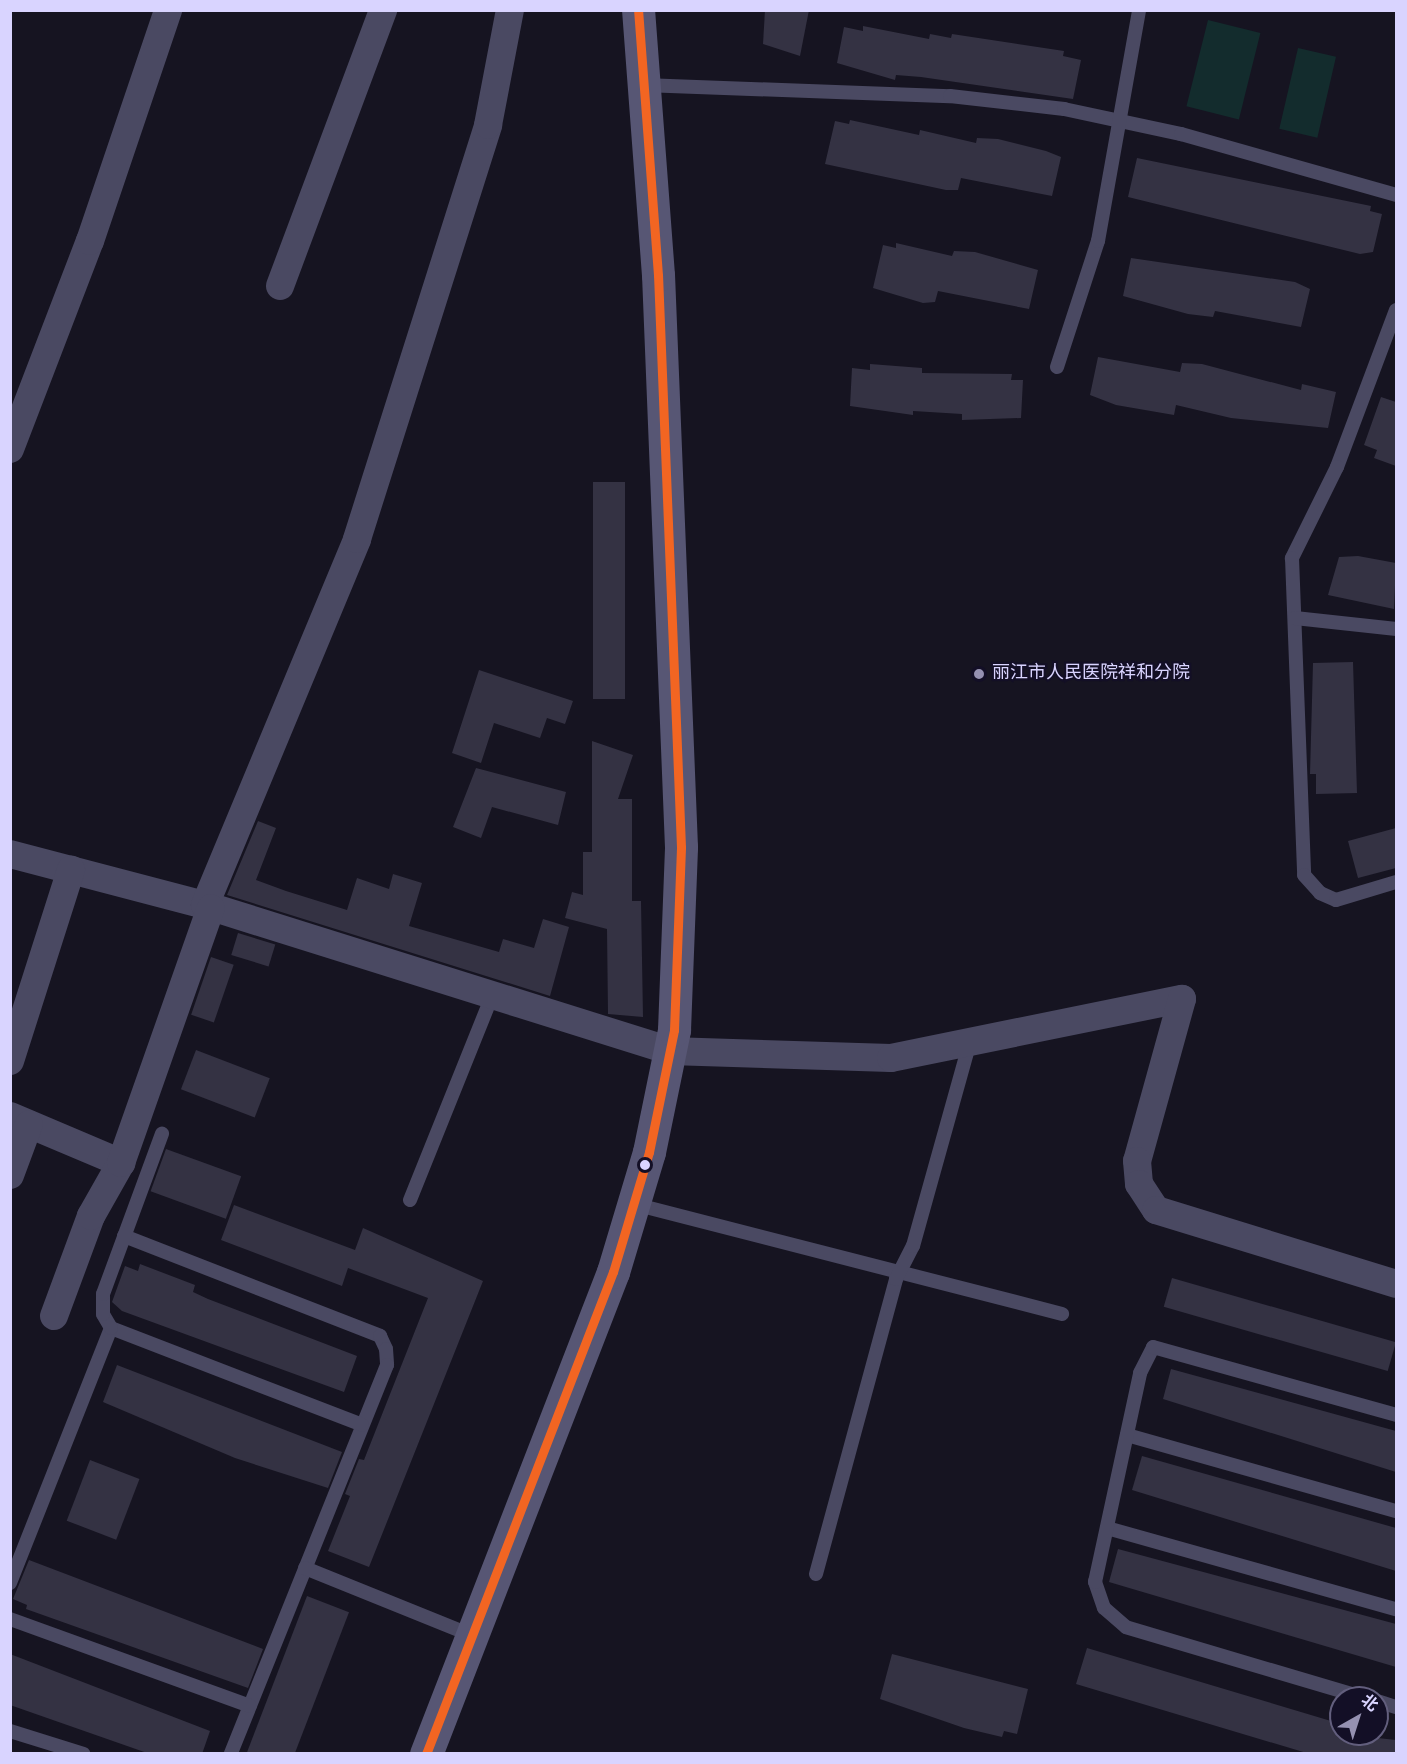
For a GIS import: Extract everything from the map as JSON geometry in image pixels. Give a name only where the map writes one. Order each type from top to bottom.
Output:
[{"type":"main road","points":[[426,1754],[586,1348],[634,1204],[670,1051],[680,968],[681,847],[658,275],[641,85],[638,10]]},
{"type":"street","points":[[10,449],[90,241],[168,10]]},
{"type":"street","points":[[280,286],[383,10]]},
{"type":"street","points":[[54,1316],[91,1216],[121,1162],[208,907],[357,538],[488,125],[510,10]]},
{"type":"street","points":[[10,854],[208,907],[491,999],[670,1051],[795,1052],[859,1059],[969,1045],[1182,999],[1137,1161],[1139,1184],[1156,1210],[1396,1284]]},
{"type":"street","points":[[10,1061],[71,870]]},
{"type":"street","points":[[10,1175],[20,1120],[121,1162]]},
{"type":"lane","points":[[1057,367],[1098,241],[1139,10]]},
{"type":"lane","points":[[641,85],[950,96],[1120,119],[1396,195]]},
{"type":"lane","points":[[1396,310],[1337,467],[1297,541],[1292,558],[1305,875],[1320,893],[1336,900],[1396,882]]},
{"type":"lane","points":[[1295,618],[1396,629]]},
{"type":"lane","points":[[410,1200],[491,999]]},
{"type":"lane","points":[[816,1574],[899,1272],[913,1246],[969,1045]]},
{"type":"lane","points":[[10,1583],[111,1328],[101,1304],[162,1134]]},
{"type":"lane","points":[[634,1204],[1062,1314]]},
{"type":"lane","points":[[124,1236],[380,1336],[387,1365],[231,1754]]},
{"type":"lane","points":[[111,1328],[362,1425]]},
{"type":"lane","points":[[1329,1687],[1118,1622],[1104,1608],[1095,1582],[1140,1373],[1153,1347],[1396,1415]]},
{"type":"lane","points":[[1127,1435],[1396,1511]]},
{"type":"lane","points":[[1107,1527],[1396,1609]]},
{"type":"lane","points":[[305,1569],[473,1636]]},
{"type":"lane","points":[[10,1619],[250,1706]]},
{"type":"lane","points":[[10,1731],[84,1754]]},
{"type":"green space","points":[[1208,20],[1260,33],[1239,119],[1186,106]]},
{"type":"green space","points":[[1298,48],[1336,57],[1317,138],[1279,129]]},
{"type":"building","points":[[765,10],[809,10],[800,56],[763,44]]},
{"type":"building","points":[[863,26],[929,39],[930,34],[951,38],[952,34],[1064,51],[1063,56],[1081,60],[1073,99],[921,77],[896,75],[895,80],[837,63],[844,27],[863,31]]},
{"type":"building","points":[[850,120],[919,135],[920,130],[976,143],[977,138],[998,139],[1046,151],[1061,157],[1052,196],[961,178],[958,190],[946,190],[825,164],[835,121],[849,124]]},
{"type":"building","points":[[1137,158],[1371,206],[1370,211],[1382,214],[1373,252],[1360,254],[1128,197]]},
{"type":"building","points":[[896,243],[952,256],[954,251],[975,252],[1038,270],[1029,309],[938,291],[935,302],[923,303],[873,288],[883,245],[896,248]]},
{"type":"building","points":[[1131,258],[1295,282],[1310,289],[1301,327],[1215,311],[1213,317],[1188,314],[1123,296]]},
{"type":"building","points":[[1098,357],[1180,372],[1182,363],[1202,364],[1301,390],[1302,384],[1336,392],[1328,428],[1231,418],[1176,405],[1174,415],[1116,405],[1090,395]]},
{"type":"building","points":[[870,364],[922,368],[922,373],[1012,374],[1011,380],[1023,380],[1021,418],[962,420],[962,414],[913,411],[913,415],[850,406],[852,368],[870,370]]},
{"type":"building","points":[[1381,397],[1396,402],[1396,466],[1374,458],[1377,450],[1364,445]]},
{"type":"building","points":[[593,482],[625,482],[625,699],[593,699]]},
{"type":"building","points":[[1358,556],[1396,563],[1394,609],[1328,595],[1339,557]]},
{"type":"building","points":[[1353,662],[1357,793],[1316,794],[1316,774],[1310,774],[1313,663]]},
{"type":"building","points":[[479,670],[573,701],[565,724],[547,718],[540,738],[494,723],[481,763],[452,753]]},
{"type":"building","points":[[592,741],[633,755],[618,799],[632,799],[632,901],[641,901],[643,1017],[608,1014],[607,929],[565,918],[572,892],[583,895],[583,852],[592,852]]},
{"type":"building","points":[[476,768],[566,792],[558,825],[492,807],[481,838],[453,827]]},
{"type":"building","points":[[258,821],[276,828],[256,880],[286,891],[347,910],[357,878],[389,889],[393,874],[422,883],[409,926],[499,952],[503,939],[534,948],[543,919],[569,927],[550,996],[227,895]]},
{"type":"building","points":[[1396,828],[1396,868],[1358,878],[1348,841]]},
{"type":"building","points":[[238,933],[275,944],[269,966],[231,955]]},
{"type":"building","points":[[211,957],[234,965],[214,1022],[191,1015]]},
{"type":"building","points":[[196,1050],[270,1078],[255,1118],[181,1089]]},
{"type":"building","points":[[166,1149],[241,1176],[226,1219],[151,1191]]},
{"type":"building","points":[[234,1205],[355,1250],[363,1228],[483,1281],[369,1567],[328,1551],[350,1496],[345,1494],[359,1459],[364,1460],[428,1298],[348,1268],[342,1286],[221,1240]]},
{"type":"building","points":[[140,1264],[195,1285],[193,1292],[208,1299],[357,1356],[344,1392],[122,1311],[112,1302],[125,1266],[138,1271]]},
{"type":"building","points":[[1172,1278],[1396,1342],[1388,1371],[1164,1307]]},
{"type":"building","points":[[117,1365],[342,1452],[328,1488],[235,1458],[103,1402]]},
{"type":"building","points":[[1171,1369],[1396,1431],[1396,1472],[1163,1399]]},
{"type":"building","points":[[1142,1456],[1396,1528],[1396,1571],[1132,1490]]},
{"type":"building","points":[[90,1460],[139,1479],[116,1540],[67,1521]]},
{"type":"building","points":[[1118,1549],[1396,1624],[1396,1667],[1109,1582]]},
{"type":"building","points":[[29,1560],[263,1649],[248,1688],[26,1609],[27,1605],[13,1599]]},
{"type":"building","points":[[307,1596],[349,1612],[295,1754],[246,1754]]},
{"type":"building","points":[[1087,1648],[1329,1720],[1329,1746],[1389,1746],[1389,1739],[1396,1740],[1396,1754],[1310,1754],[1076,1684]]},
{"type":"building","points":[[10,1654],[210,1731],[202,1754],[150,1754],[10,1705]]},
{"type":"building","points":[[892,1654],[1028,1689],[1017,1734],[1004,1731],[1002,1737],[964,1728],[880,1699]]},
{"type":"transit line","points":[[426,1754],[613,1272],[649,1152],[674,1030],[681,847],[658,275],[638,10]]},
{"type":"place","name":"丽江市人民医院祥和分院","points":[[979,674]]}]
